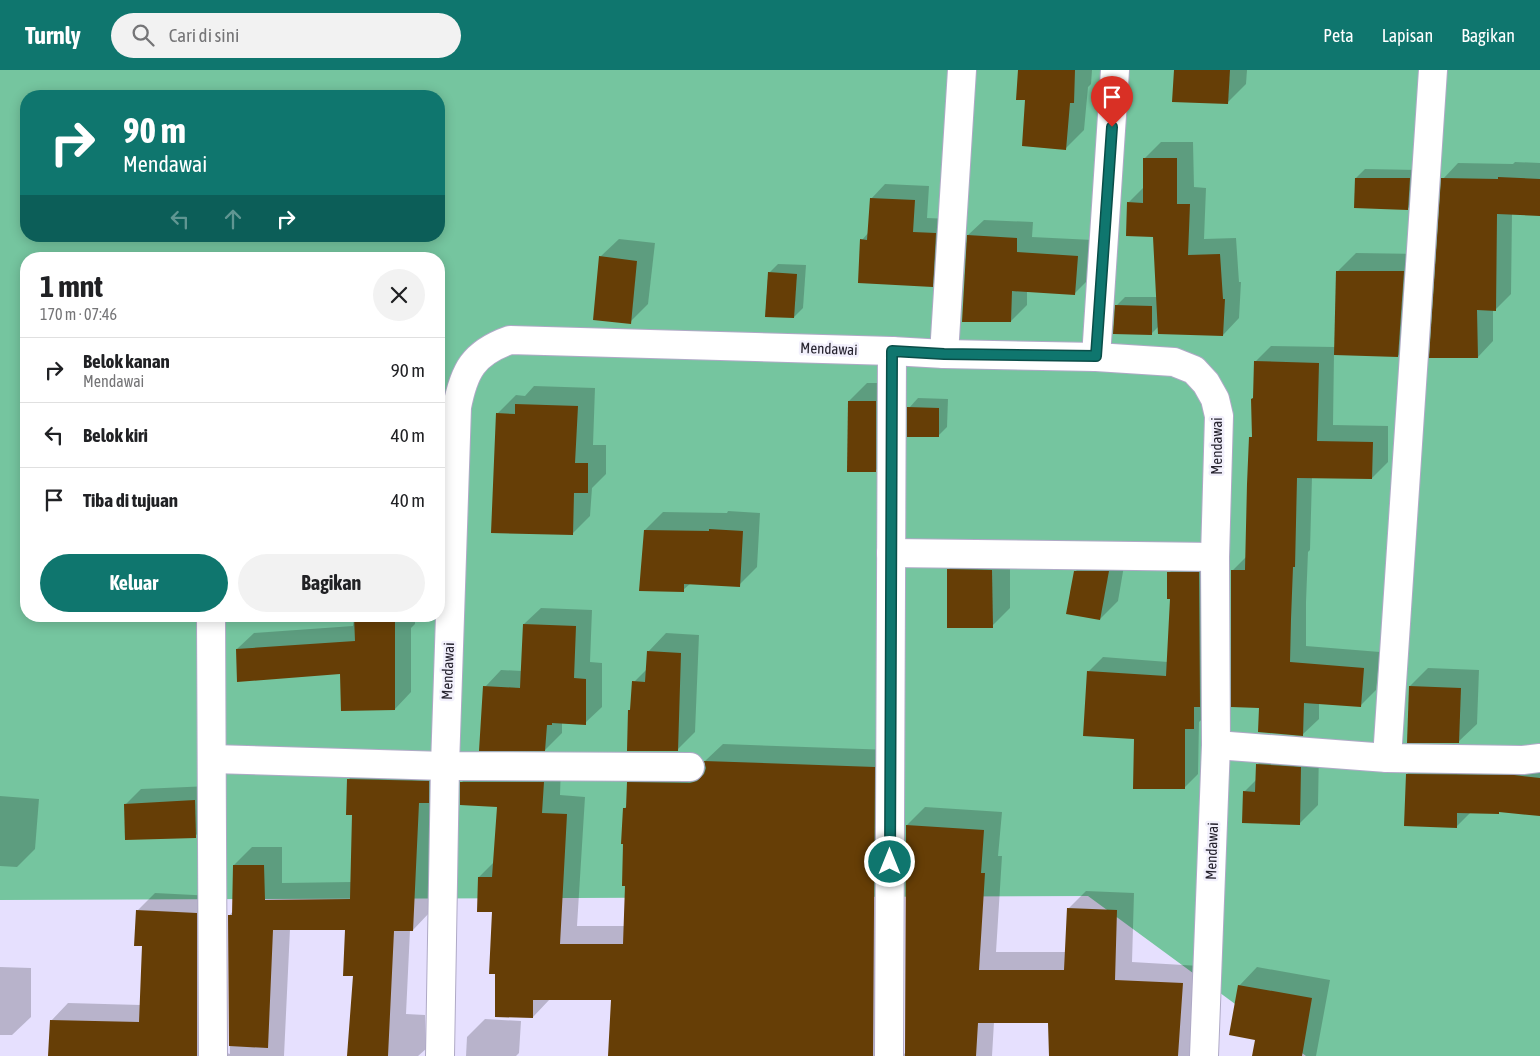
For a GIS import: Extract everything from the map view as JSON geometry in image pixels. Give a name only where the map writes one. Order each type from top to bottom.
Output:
[{"type":"street","points":[[944,354],[962,70]]},
{"type":"street","points":[[1096,356],[1115,70]]},
{"type":"street","points":[[1387,758],[1433,70]]},
{"type":"street","name":"Mendawai","points":[[440,1056],[445,766],[457,407],[466,374],[480,355],[493,346],[510,340],[944,354],[1096,356],[1174,362],[1194,370],[1206,383],[1215,399],[1219,416],[1215,557],[1216,745],[1204,1056]]},
{"type":"street","points":[[890,1056],[892,351]]},
{"type":"street","points":[[891,553],[1215,557]]},
{"type":"street","points":[[211,622],[213,1056]]},
{"type":"street","points":[[1216,745],[1387,758],[1523,760],[1540,758]]},
{"type":"street","points":[[212,759],[445,766],[690,767]]},
{"type":"green space","points":[[0,70],[1540,70],[1540,1056],[1306,1056],[1088,896],[0,900]]},
{"type":"building","points":[[1018,70],[1075,70],[1074,103],[1070,103],[1066,150],[1022,146],[1025,100],[1016,100]]},
{"type":"building","points":[[1174,70],[1230,70],[1228,104],[1172,102]]},
{"type":"building","points":[[1143,158],[1177,158],[1177,204],[1190,204],[1188,255],[1220,254],[1223,299],[1225,299],[1223,336],[1158,334],[1153,237],[1126,236],[1127,202],[1143,203]]},
{"type":"building","points":[[1498,177],[1540,179],[1540,216],[1497,214],[1496,311],[1477,310],[1478,358],[1429,358],[1441,178],[1498,179]]},
{"type":"building","points":[[1355,178],[1410,178],[1408,210],[1354,208]]},
{"type":"building","points":[[870,198],[915,200],[913,232],[936,233],[933,287],[858,283],[860,239],[867,240]]},
{"type":"building","points":[[967,235],[1017,238],[1017,252],[1078,256],[1075,295],[1012,291],[1011,322],[962,322]]},
{"type":"building","points":[[599,256],[637,261],[631,324],[593,320]]},
{"type":"building","points":[[1336,271],[1404,271],[1398,357],[1334,355]]},
{"type":"building","points":[[768,272],[797,274],[794,318],[765,317]]},
{"type":"building","points":[[1115,305],[1152,306],[1152,335],[1113,334]]},
{"type":"building","points":[[1254,361],[1319,363],[1317,441],[1373,442],[1372,479],[1297,478],[1290,662],[1364,668],[1361,707],[1304,703],[1303,736],[1258,732],[1259,708],[1231,707],[1231,570],[1245,570],[1249,437],[1252,437],[1251,399],[1253,398]]},
{"type":"building","points":[[848,401],[876,401],[876,472],[847,472]]},
{"type":"building","points":[[515,404],[578,406],[575,463],[588,463],[588,493],[574,493],[573,535],[491,533],[496,413],[515,414]]},
{"type":"building","points":[[907,407],[939,408],[939,437],[907,437]]},
{"type":"building","points":[[709,529],[743,531],[740,587],[684,584],[684,592],[639,591],[644,530],[709,531]]},
{"type":"building","points":[[947,569],[992,570],[993,628],[947,628]]},
{"type":"building","points":[[1074,571],[1109,571],[1100,620],[1066,614]]},
{"type":"building","points":[[1167,572],[1199,572],[1200,707],[1194,707],[1194,729],[1185,729],[1185,789],[1133,789],[1134,739],[1083,736],[1087,671],[1166,676],[1170,599],[1167,599]]},
{"type":"building","points":[[354,622],[395,622],[395,710],[341,711],[340,674],[237,682],[236,649],[355,641]]},
{"type":"building","points":[[523,624],[576,626],[574,678],[586,679],[586,725],[552,723],[552,725],[547,725],[545,751],[479,751],[483,686],[520,688]]},
{"type":"building","points":[[647,651],[681,653],[678,751],[627,751],[628,710],[630,710],[632,681],[645,682]]},
{"type":"building","points":[[1409,686],[1461,688],[1459,743],[1407,743]]},
{"type":"building","points":[[704,761],[875,767],[873,1056],[608,1056],[611,1000],[533,1000],[533,1018],[495,1017],[495,974],[489,974],[492,912],[477,912],[478,877],[492,877],[497,807],[460,805],[460,782],[544,782],[542,813],[567,814],[560,944],[623,944],[625,886],[622,886],[623,844],[621,844],[623,808],[626,808],[627,782],[690,783],[697,781],[704,774],[706,768]]},
{"type":"building","points":[[1256,764],[1301,767],[1300,825],[1242,823],[1243,791],[1255,792]]},
{"type":"building","points":[[1406,774],[1514,775],[1540,778],[1540,816],[1499,812],[1499,814],[1457,813],[1457,828],[1404,826]]},
{"type":"building","points":[[347,779],[429,781],[429,803],[419,803],[413,931],[394,931],[388,1056],[347,1056],[353,976],[343,976],[345,930],[273,930],[268,1048],[229,1046],[228,915],[232,915],[233,865],[264,865],[265,900],[350,899],[352,815],[346,815]]},
{"type":"building","points":[[195,800],[196,838],[125,840],[124,804]]},
{"type":"building","points":[[906,825],[984,830],[981,873],[985,873],[979,970],[1064,970],[1067,908],[1117,910],[1115,980],[1183,983],[1178,1056],[1049,1056],[1048,1023],[978,1023],[976,1056],[905,1056]]},
{"type":"building","points":[[136,910],[197,913],[197,1056],[48,1056],[50,1020],[139,1022],[142,946],[134,946]]},
{"type":"building","points":[[1238,985],[1312,998],[1302,1056],[1252,1056],[1255,1040],[1229,1035]]},
{"type":"route","points":[[890,862],[892,351],[944,354],[1096,356],[1112,127]]}]
